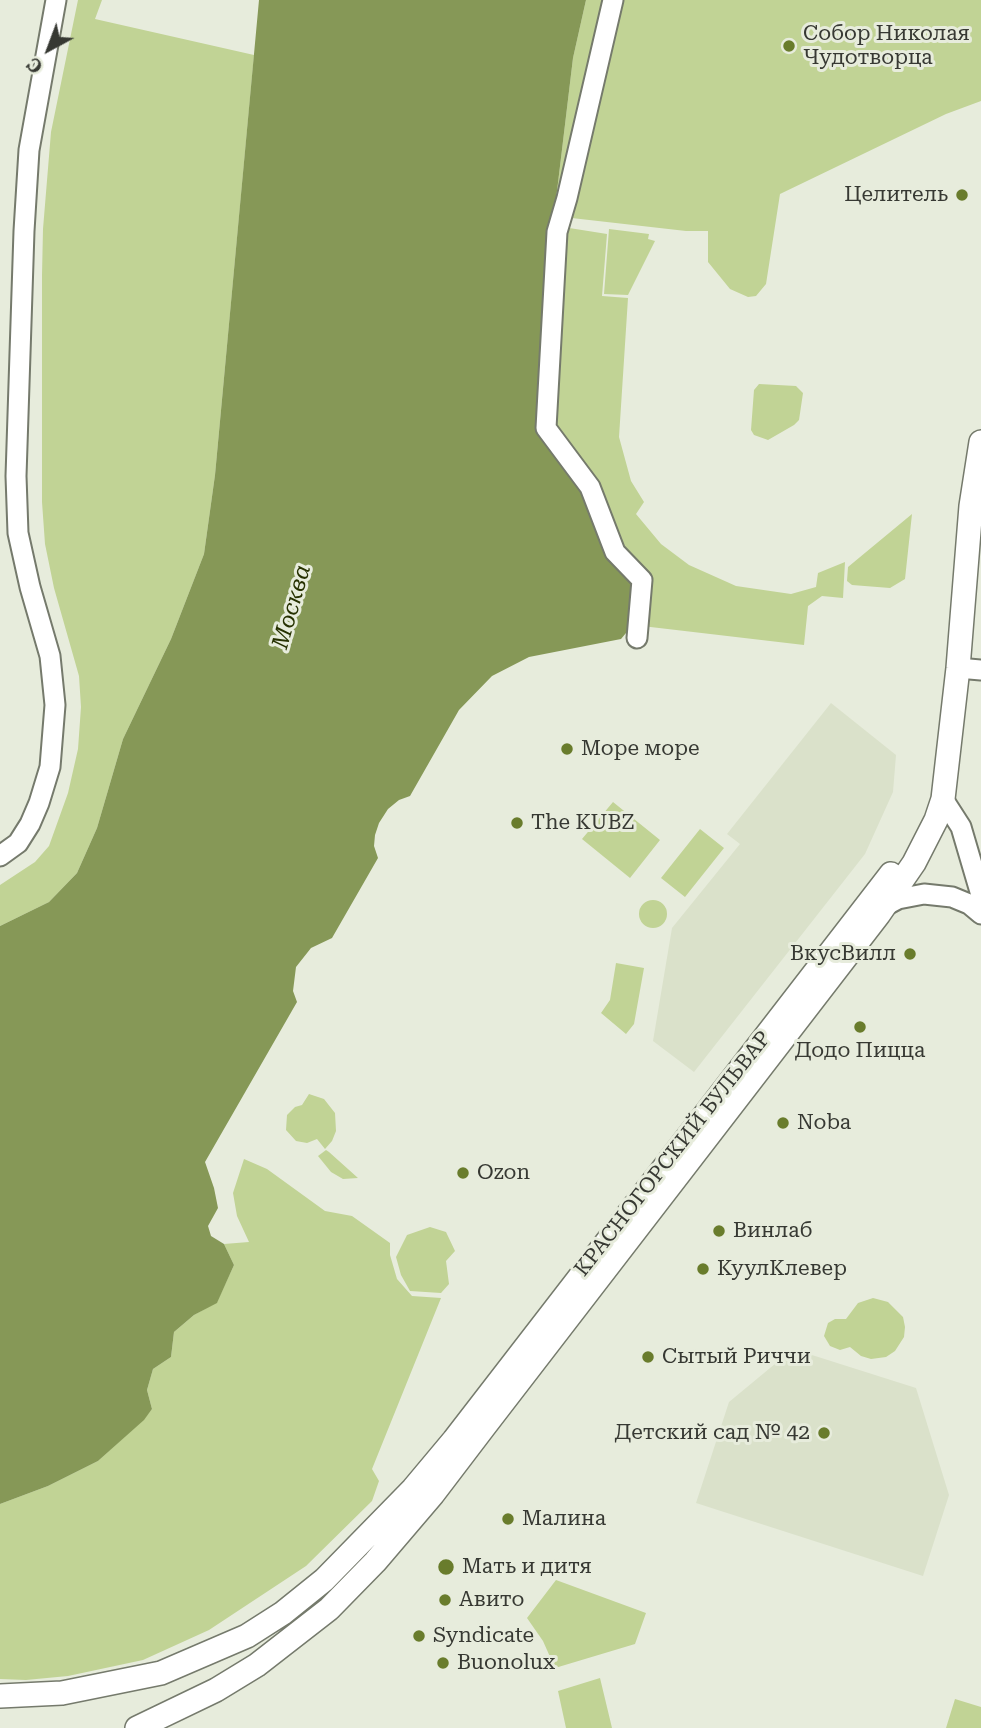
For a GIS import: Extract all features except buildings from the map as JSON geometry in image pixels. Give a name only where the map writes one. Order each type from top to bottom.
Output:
[{"type":"main road","name":"КРАСНОГОРСКИЙ БУЛЬВАР","points":[[137,1728],[216,1690],[257,1665],[328,1609],[375,1562],[433,1494],[885,906],[914,863],[939,810],[958,668],[972,603],[971,506],[981,442]]},
{"type":"main road","name":"КРАСНОГОРСКИЙ БУЛЬВАР","points":[[0,1696],[62,1693],[161,1673],[247,1636],[283,1613],[324,1580],[412,1489],[480,1406],[939,810]]},
{"type":"street","points":[[0,856],[18,843],[39,803],[50,766],[55,705],[50,656],[18,533],[16,475],[29,150],[56,0]]},
{"type":"street","points":[[612,0],[557,232],[546,428],[590,486],[615,552],[642,580],[637,638]]},
{"type":"street","points":[[958,668],[981,670]]},
{"type":"street","points":[[939,810],[961,827],[981,895]]},
{"type":"street","points":[[885,906],[898,899],[923,894],[952,897],[969,904],[981,914]]},
{"type":"shaded area","points":[[78,0],[102,0],[95,19],[254,55],[215,475],[204,554],[171,639],[123,739],[97,828],[77,873],[49,902],[0,926],[0,885],[35,862],[49,846],[68,793],[78,749],[81,707],[79,676],[54,588],[45,544],[42,502],[42,275],[51,132]]},
{"type":"shaded area","points":[[586,0],[981,0],[981,101],[946,114],[780,194],[766,284],[756,296],[748,297],[730,289],[708,262],[708,231],[686,231],[554,216],[573,58]]},
{"type":"shaded area","points":[[563,227],[607,234],[602,296],[628,298],[619,437],[631,481],[644,502],[636,514],[661,544],[689,565],[736,586],[791,594],[816,587],[818,573],[845,562],[843,598],[822,596],[808,606],[804,645],[642,626],[619,549],[549,426]]},
{"type":"shaded area","points":[[609,229],[649,234],[648,239],[655,241],[628,295],[604,294]]},
{"type":"shaded area","points":[[759,384],[796,386],[803,393],[799,420],[768,440],[754,435],[751,430],[754,390]]},
{"type":"shaded area","points":[[912,514],[905,579],[890,588],[852,585],[847,581],[848,567]]},
{"type":"shaded area","points":[[831,703],[896,755],[893,792],[865,854],[694,1072],[653,1041],[672,928],[740,844],[727,834]]},
{"type":"shaded area","points":[[613,802],[660,840],[630,878],[582,839]]},
{"type":"shaded area","points":[[700,829],[724,848],[685,897],[661,878]]},
{"type":"shaded area","points":[[653,900],[663,904],[667,914],[663,924],[653,928],[643,924],[639,914],[643,904]]},
{"type":"shaded area","points":[[616,963],[644,968],[634,1024],[626,1034],[601,1013],[610,1000]]},
{"type":"shaded area","points":[[309,1094],[324,1099],[335,1113],[336,1131],[325,1149],[317,1139],[307,1143],[296,1141],[286,1130],[287,1115],[295,1107],[302,1105]]},
{"type":"shaded area","points":[[326,1150],[358,1178],[343,1179],[331,1172],[318,1156]]},
{"type":"shaded area","points":[[244,1159],[267,1169],[325,1211],[352,1216],[390,1243],[390,1255],[397,1279],[412,1296],[441,1298],[372,1469],[379,1481],[372,1501],[306,1566],[209,1630],[143,1660],[68,1676],[26,1680],[0,1679],[0,1504],[48,1486],[98,1461],[152,1409],[147,1390],[153,1369],[171,1357],[174,1332],[194,1315],[217,1302],[234,1265],[224,1244],[249,1242],[237,1216],[233,1193]]},
{"type":"shaded area","points":[[430,1227],[446,1232],[455,1251],[446,1261],[449,1284],[441,1293],[410,1291],[401,1275],[396,1257],[407,1235]]},
{"type":"shaded area","points":[[873,1298],[888,1302],[903,1317],[904,1337],[895,1351],[886,1357],[871,1359],[861,1356],[850,1347],[840,1350],[830,1346],[824,1336],[828,1323],[835,1319],[846,1319],[858,1303]]},
{"type":"shaded area","name":"Детский сад № 42","points":[[793,1349],[916,1388],[949,1495],[923,1576],[696,1503],[729,1402]]},
{"type":"shaded area","points":[[556,1580],[646,1613],[635,1644],[555,1668],[543,1641],[527,1618]]},
{"type":"shaded area","points":[[600,1678],[612,1728],[566,1728],[558,1691]]},
{"type":"shaded area","points":[[955,1699],[981,1707],[981,1728],[946,1728]]},
{"type":"water","name":"Москва","points":[[259,0],[586,0],[573,58],[554,216],[541,431],[584,491],[636,580],[631,627],[621,639],[529,657],[492,676],[459,710],[410,796],[399,800],[388,809],[379,823],[374,846],[378,858],[332,938],[311,948],[296,967],[293,991],[297,1002],[205,1162],[218,1208],[208,1226],[211,1236],[224,1244],[234,1265],[217,1303],[194,1315],[174,1332],[171,1357],[153,1369],[147,1390],[152,1409],[144,1420],[98,1461],[48,1486],[0,1504],[0,926],[49,902],[77,873],[97,828],[123,739],[171,639],[204,554],[215,475]]},
{"type":"place","name":"Собор Николая Чудотворца","points":[[789,46]]},
{"type":"place","name":"Целитель","points":[[962,195]]},
{"type":"place","name":"Море море","points":[[567,749]]},
{"type":"place","name":"The KUBZ","points":[[517,823]]},
{"type":"place","name":"ВкусВилл","points":[[910,954]]},
{"type":"place","name":"Додо Пицца","points":[[860,1027]]},
{"type":"place","name":"Noba","points":[[783,1123]]},
{"type":"place","name":"Ozon","points":[[463,1173]]},
{"type":"place","name":"Винлаб","points":[[719,1231]]},
{"type":"place","name":"КуулКлевер","points":[[703,1269]]},
{"type":"place","name":"Сытый Риччи","points":[[648,1357]]},
{"type":"place","name":"Детский сад № 42","points":[[824,1433]]},
{"type":"place","name":"Малина","points":[[508,1519]]},
{"type":"place","name":"Мать и дитя","points":[[446,1567]]},
{"type":"place","name":"Авито","points":[[445,1600]]},
{"type":"place","name":"Syndicate","points":[[419,1636]]},
{"type":"place","name":"Buonolux","points":[[443,1663]]}]
